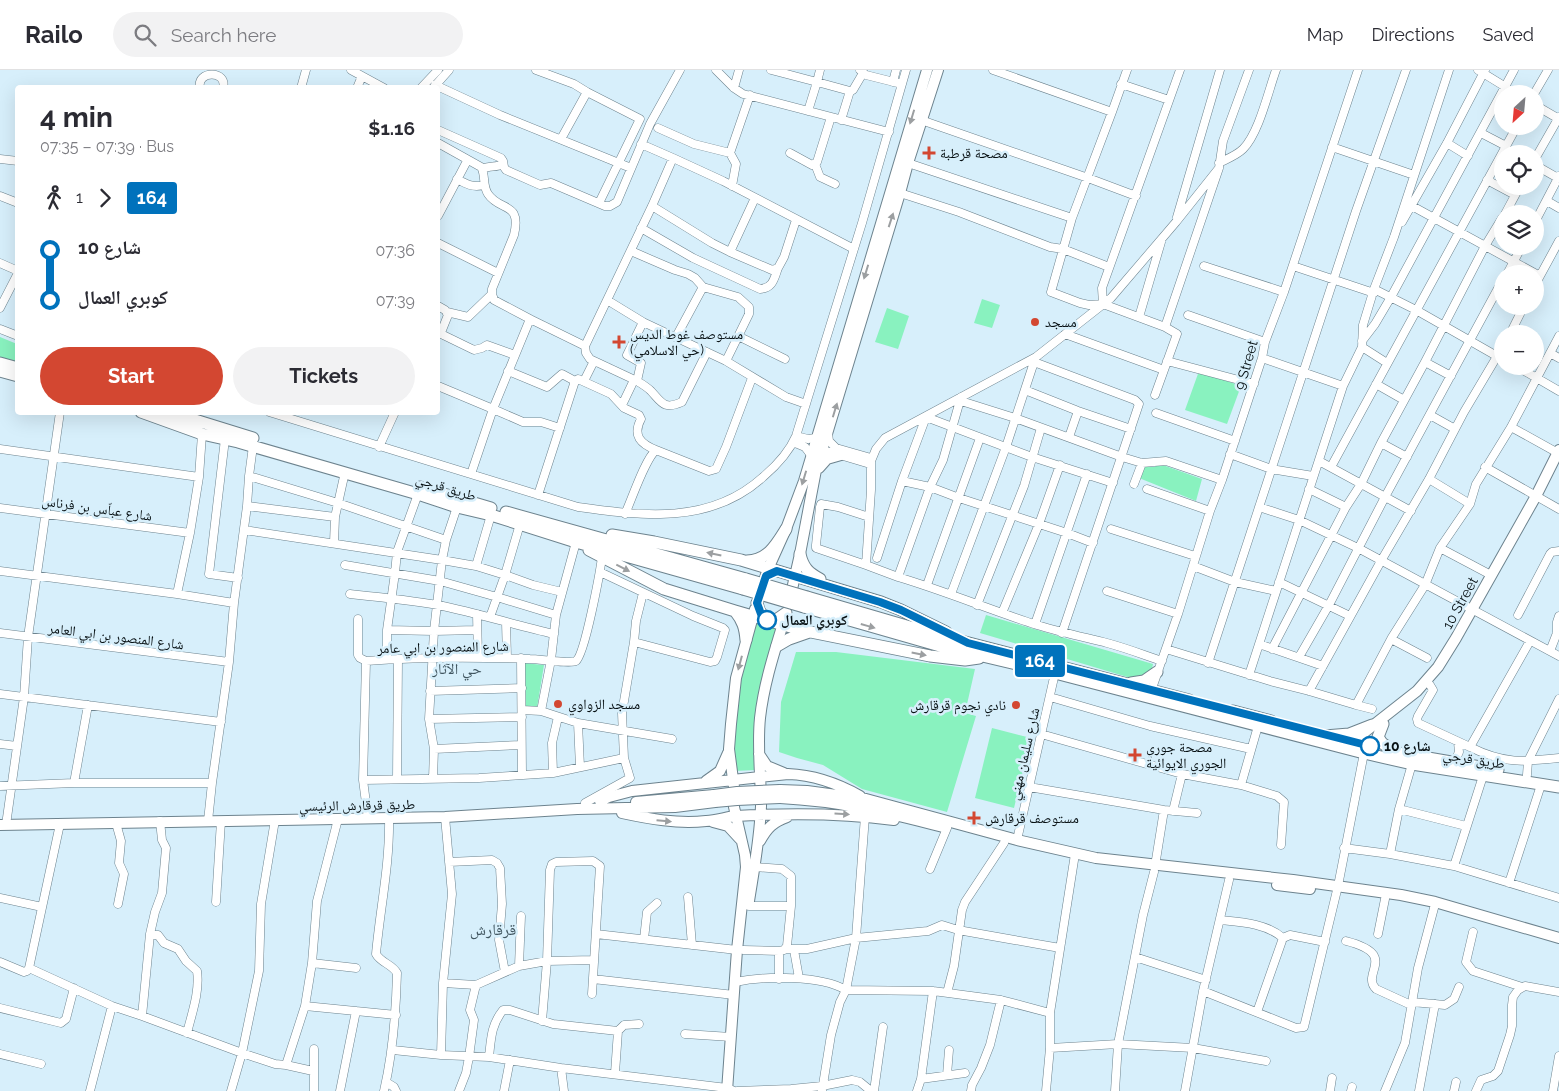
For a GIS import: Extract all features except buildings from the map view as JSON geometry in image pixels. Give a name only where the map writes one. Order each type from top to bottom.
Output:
[{"type":"highway","points":[[0,363],[15,367]]},
{"type":"highway","points":[[0,371],[15,375]]},
{"type":"highway","name":"طريق قرجي","points":[[149,415],[202,434],[253,446],[345,472],[520,524],[745,584],[915,639],[1152,695],[1168,695],[1325,736],[1412,764],[1559,787]]},
{"type":"highway","name":"طريق قرجي","points":[[179,415],[582,540]]},
{"type":"highway","points":[[582,540],[606,535],[750,561],[765,556],[774,548],[786,529]]},
{"type":"highway","points":[[582,540],[602,558],[664,589],[753,616],[810,632],[930,656],[965,660],[986,657]]},
{"type":"highway","points":[[800,554],[808,572],[824,582],[826,586]]},
{"type":"highway","points":[[741,560],[781,575],[826,586],[901,610],[968,643]]},
{"type":"highway","name":"طريق قرجي","points":[[805,602],[1064,667],[1258,726],[1358,746],[1559,780]]},
{"type":"highway","points":[[757,603],[759,610],[774,622]]},
{"type":"highway","points":[[736,611],[743,621],[746,640]]},
{"type":"highway","points":[[774,622],[786,613]]},
{"type":"highway","points":[[777,646],[789,638],[810,632]]},
{"type":"highway","points":[[1118,683],[1140,682],[1150,678],[1159,669],[1168,695]]},
{"type":"highway","points":[[1325,736],[1349,734],[1378,724],[1378,736],[1382,743],[1395,752]]},
{"type":"main road","points":[[758,846],[748,813],[733,784],[729,750],[730,724],[736,678],[757,603],[800,554],[816,470],[823,450],[821,434],[927,70]]},
{"type":"main road","points":[[786,613],[781,575],[786,529],[801,490],[811,455],[821,434],[938,70]]},
{"type":"main road","name":"10 Street","points":[[1378,724],[1414,701],[1430,685],[1448,661],[1491,574],[1538,497],[1558,454]]},
{"type":"main road","points":[[816,470],[827,459],[841,455]]},
{"type":"main road","name":"10 Street","points":[[1358,746],[1378,724],[1410,697],[1432,675],[1474,610],[1517,537],[1531,518],[1538,497]]},
{"type":"main road","points":[[741,840],[760,780],[760,719],[764,691],[777,646],[774,622]]},
{"type":"main road","points":[[701,784],[711,779],[720,771],[729,750]]},
{"type":"main road","points":[[759,753],[768,766],[788,774]]},
{"type":"main road","points":[[599,805],[610,797],[632,791],[701,784],[733,784],[746,779],[760,780],[788,774],[802,775],[832,782],[866,799]]},
{"type":"main road","points":[[780,794],[816,792],[866,799],[1074,857]]},
{"type":"main road","points":[[780,794],[865,807],[1004,843],[1074,857],[1229,880],[1401,895],[1435,902],[1559,938]]},
{"type":"main road","name":"طريق قرقارش الرئيسي","points":[[3,822],[368,816],[389,818],[445,817],[599,805],[674,807],[714,799],[737,800],[780,794]]},
{"type":"main road","name":"طريق قرقارش الرئيسي","points":[[3,822],[60,824],[208,819],[221,821],[338,819],[585,803],[599,805]]},
{"type":"main road","points":[[599,805],[657,820],[681,822],[707,821],[748,813],[836,814],[903,821],[916,820]]},
{"type":"main road","points":[[740,950],[758,846],[765,831],[771,824],[793,815]]},
{"type":"main road","points":[[707,821],[728,826],[741,840],[745,855],[746,867],[732,1090]]},
{"type":"main road","points":[[1155,869],[1337,889],[1434,908],[1559,944]]},
{"type":"main road","points":[[732,1090],[731,1037],[734,995],[738,981]]},
{"type":"street","points":[[303,85],[306,70]]},
{"type":"street","points":[[351,70],[378,85]]},
{"type":"street","points":[[425,85],[438,70]]},
{"type":"street","points":[[435,85],[449,70]]},
{"type":"street","points":[[536,70],[574,84],[640,119],[599,203]]},
{"type":"street","points":[[440,131],[501,158],[506,170],[540,185],[551,183],[599,203],[608,206],[613,205],[650,124],[680,70]]},
{"type":"street","points":[[716,70],[743,94],[889,132]]},
{"type":"street","points":[[734,88],[739,70]]},
{"type":"street","points":[[771,70],[850,91],[855,89],[861,71],[902,84]]},
{"type":"street","points":[[808,111],[820,70]]},
{"type":"street","points":[[893,82],[896,70]]},
{"type":"street","points":[[282,415],[379,447],[578,507],[625,514],[665,515],[710,508],[742,494],[772,469],[783,457],[794,439],[854,249],[906,70]]},
{"type":"street","points":[[993,70],[1112,112]]},
{"type":"street","points":[[1127,70],[1072,218],[1051,292],[1080,303],[1089,305],[1103,304],[1177,334],[1155,395]]},
{"type":"street","points":[[1103,304],[1102,288],[1180,70]]},
{"type":"street","points":[[1176,222],[1220,70]]},
{"type":"street","points":[[1165,328],[1219,165],[1223,140],[1249,70]]},
{"type":"street","points":[[866,565],[871,461],[876,449],[885,438],[1035,360],[1111,298],[1176,222],[1219,165],[1239,153],[1248,143],[1256,127],[1276,70]]},
{"type":"street","name":"9 Street","points":[[1152,695],[1195,556],[1254,384],[1265,342],[1293,266],[1358,70]]},
{"type":"street","points":[[1208,663],[1335,280],[1356,211],[1406,70]]},
{"type":"street","points":[[1362,344],[1362,325],[1394,237],[1449,70]]},
{"type":"street","points":[[1505,85],[1514,70]]},
{"type":"street","points":[[1539,85],[1548,70]]},
{"type":"street","points":[[200,84],[201,78],[206,71],[214,71],[222,72],[224,85]]},
{"type":"street","points":[[1394,237],[1447,143],[1482,71],[1503,85]]},
{"type":"street","points":[[359,85],[362,76]]},
{"type":"street","points":[[1122,84],[1169,100]]},
{"type":"street","points":[[440,89],[631,168]]},
{"type":"street","points":[[842,120],[850,91]]},
{"type":"street","points":[[561,140],[587,92]]},
{"type":"street","points":[[730,153],[750,95]]},
{"type":"street","points":[[1249,675],[1343,386],[1362,344],[1391,297],[1494,106]]},
{"type":"street","points":[[1543,145],[1559,118],[1544,110]]},
{"type":"street","points":[[815,164],[831,117]]},
{"type":"street","points":[[921,120],[1136,196]]},
{"type":"street","points":[[658,128],[694,144],[730,153],[736,164],[732,186]]},
{"type":"street","points":[[1481,133],[1504,145]]},
{"type":"street","points":[[1447,143],[1468,156]]},
{"type":"street","points":[[440,144],[480,166],[483,169],[484,185],[492,198],[512,210],[514,214],[514,232],[492,289],[496,302],[585,346]]},
{"type":"street","points":[[440,212],[457,179],[469,144]]},
{"type":"street","points":[[641,144],[732,186],[854,249]]},
{"type":"street","points":[[1332,147],[1414,175]]},
{"type":"street","points":[[790,153],[812,165],[815,164]]},
{"type":"street","points":[[673,158],[585,346],[586,353],[590,359],[636,381],[650,390],[659,402],[666,406],[682,402],[707,352]]},
{"type":"street","points":[[0,159],[15,161]]},
{"type":"street","points":[[908,163],[1072,218]]},
{"type":"street","points":[[483,169],[503,164]]},
{"type":"street","points":[[815,164],[820,177],[834,184]]},
{"type":"street","points":[[1331,467],[1494,167]]},
{"type":"street","points":[[1544,170],[1559,177],[1544,206]]},
{"type":"street","points":[[457,179],[469,185],[484,185]]},
{"type":"street","points":[[1487,180],[1494,184]]},
{"type":"street","points":[[900,193],[959,212],[1050,247],[1063,249],[1109,267]]},
{"type":"street","points":[[1510,205],[1515,195]]},
{"type":"street","points":[[0,196],[15,202]]},
{"type":"street","points":[[730,252],[755,198]]},
{"type":"street","points":[[1547,201],[1559,208]]},
{"type":"street","points":[[652,206],[730,252],[772,270],[778,268]]},
{"type":"street","points":[[1412,206],[1521,265]]},
{"type":"street","points":[[641,228],[693,258],[760,289],[771,285],[784,257],[796,220]]},
{"type":"street","points":[[1272,648],[1494,231]]},
{"type":"street","points":[[1139,317],[1162,238]]},
{"type":"street","points":[[1544,269],[1559,241]]},
{"type":"street","points":[[440,244],[498,273]]},
{"type":"street","points":[[631,251],[688,274],[695,278],[703,287],[738,297],[749,307],[748,314],[726,361]]},
{"type":"street","points":[[1512,265],[1517,255]]},
{"type":"street","points":[[0,263],[15,270]]},
{"type":"street","points":[[1204,266],[1284,292]]},
{"type":"street","points":[[1293,266],[1391,297],[1494,354]]},
{"type":"street","points":[[0,308],[15,278]]},
{"type":"street","points":[[676,337],[703,287]]},
{"type":"street","points":[[9,289],[15,292]]},
{"type":"street","points":[[440,307],[447,312],[468,317],[492,294]]},
{"type":"street","points":[[1299,657],[1329,605],[1385,496],[1494,296]]},
{"type":"street","points":[[607,300],[643,322],[726,361],[786,397],[806,404]]},
{"type":"street","points":[[440,332],[447,312]]},
{"type":"street","points":[[1188,316],[1265,342]]},
{"type":"street","points":[[471,474],[493,409],[530,319]]},
{"type":"street","points":[[622,406],[636,381],[641,364],[627,355],[643,322]]},
{"type":"street","points":[[0,328],[15,335]]},
{"type":"street","points":[[440,334],[474,350],[487,345],[515,355]]},
{"type":"street","points":[[1065,334],[1164,370]]},
{"type":"street","points":[[738,336],[785,358]]},
{"type":"street","points":[[1356,705],[1391,640],[1425,585],[1440,548],[1470,504],[1476,484],[1510,427],[1559,336]]},
{"type":"street","points":[[1362,344],[1388,363]]},
{"type":"street","points":[[1550,353],[1559,358]]},
{"type":"street","points":[[1262,358],[1343,386]]},
{"type":"street","points":[[950,594],[1006,447],[1035,360]]},
{"type":"street","points":[[1035,360],[1135,400],[1140,404],[1062,633]]},
{"type":"street","points":[[1167,360],[1254,384]]},
{"type":"street","points":[[584,381],[594,361]]},
{"type":"street","points":[[1425,362],[1451,376]]},
{"type":"street","points":[[1309,691],[1429,479],[1455,429],[1494,367]]},
{"type":"street","points":[[508,371],[547,387],[562,374],[575,381],[578,379],[584,381],[611,394],[622,406],[638,415],[641,419],[638,424],[637,433],[642,444],[709,471],[714,470],[719,463],[752,378]]},
{"type":"street","points":[[1532,375],[1559,391]]},
{"type":"street","points":[[538,495],[575,381]]},
{"type":"street","points":[[1376,384],[1404,400]]},
{"type":"street","points":[[440,387],[523,422],[541,422],[560,428]]},
{"type":"street","points":[[1025,390],[1131,429]]},
{"type":"street","points":[[961,399],[1122,457],[1142,462],[1166,461],[1222,480]]},
{"type":"street","points":[[898,577],[930,487],[943,460],[961,399]]},
{"type":"street","points":[[1069,437],[1078,411]]},
{"type":"street","points":[[1156,413],[1235,441]]},
{"type":"street","points":[[3,822],[11,786],[24,697],[28,637],[60,415]]},
{"type":"street","points":[[379,447],[393,415]]},
{"type":"street","points":[[1430,415],[1455,429]]},
{"type":"street","points":[[926,417],[1032,457],[1113,483]]},
{"type":"street","points":[[877,558],[902,480],[926,417]]},
{"type":"street","points":[[1510,427],[1558,454]]},
{"type":"street","points":[[977,605],[1024,486],[1041,428]]},
{"type":"street","points":[[177,594],[190,534],[199,477],[202,434]]},
{"type":"street","points":[[794,439],[808,439],[821,434],[836,448],[871,461]]},
{"type":"street","points":[[927,586],[980,438]]},
{"type":"street","points":[[225,439],[209,574],[238,578]]},
{"type":"street","points":[[794,439],[805,447],[811,455]]},
{"type":"street","points":[[1381,444],[1407,457]]},
{"type":"street","points":[[208,819],[229,662],[234,603],[253,446]]},
{"type":"street","points":[[0,449],[199,477]]},
{"type":"street","points":[[625,514],[644,470],[656,450]]},
{"type":"street","points":[[823,450],[871,461]]},
{"type":"street","points":[[1230,454],[1271,469],[1314,476]]},
{"type":"street","points":[[1318,461],[1411,511]]},
{"type":"street","points":[[1134,484],[1142,462]]},
{"type":"street","points":[[1002,613],[1039,524],[1060,465]]},
{"type":"street","points":[[1486,467],[1559,508]]},
{"type":"street","points":[[334,543],[335,517],[345,472]]},
{"type":"street","points":[[1035,624],[1086,474]]},
{"type":"street","points":[[249,476],[338,503],[446,540]]},
{"type":"street","points":[[1429,479],[1470,504]]},
{"type":"street","points":[[902,480],[930,487],[1093,543]]},
{"type":"street","points":[[1309,488],[1346,507]]},
{"type":"street","points":[[1147,489],[1210,511]]},
{"type":"street","points":[[387,659],[387,630],[397,552],[418,494]]},
{"type":"street","points":[[869,517],[838,507],[821,504],[816,548],[1062,633],[1108,644],[1159,669]]},
{"type":"street","points":[[247,506],[335,517]]},
{"type":"street","points":[[433,779],[434,750],[430,719],[430,691],[434,631],[442,560],[457,506]]},
{"type":"street","points":[[1259,507],[1299,520],[1358,548],[1559,656]]},
{"type":"street","name":"شارع عباّس بن فرناس","points":[[0,508],[190,534]]},
{"type":"street","points":[[476,566],[491,515]]},
{"type":"street","points":[[490,617],[520,524]]},
{"type":"street","points":[[1111,529],[1195,556]]},
{"type":"street","points":[[244,530],[397,552],[476,566],[533,585],[562,592]]},
{"type":"street","points":[[867,536],[883,536]]},
{"type":"street","points":[[540,711],[551,660],[556,615],[562,592],[582,540]]},
{"type":"street","points":[[1440,548],[1491,574]]},
{"type":"street","points":[[1518,615],[1550,554],[1559,551]]},
{"type":"street","points":[[602,558],[600,572],[726,630],[717,657],[714,661],[710,662],[634,642]]},
{"type":"street","points":[[345,565],[440,581],[556,615]]},
{"type":"street","points":[[1193,566],[1235,582],[1276,591]]},
{"type":"street","points":[[0,571],[234,603]]},
{"type":"street","name":"شارع المنصور بن ابي عامر","points":[[366,661],[432,658],[521,658],[575,662],[580,656],[600,572]]},
{"type":"street","points":[[1279,582],[1350,616]]},
{"type":"street","points":[[1107,591],[1178,614]]},
{"type":"street","points":[[585,803],[630,778],[624,758],[622,714],[636,621],[644,593]]},
{"type":"street","points":[[350,594],[437,605],[554,634]]},
{"type":"street","points":[[477,614],[478,658]]},
{"type":"street","points":[[1550,651],[1558,632],[1557,623],[1559,616]]},
{"type":"street","points":[[358,619],[358,655],[366,661],[363,780],[368,816]]},
{"type":"street","points":[[506,622],[507,658]]},
{"type":"street","points":[[387,630],[477,630]]},
{"type":"street","name":"شارع المنصور بن ابي العامر","points":[[0,633],[229,662]]},
{"type":"street","points":[[1391,640],[1427,658]]},
{"type":"street","points":[[1470,747],[1530,641]]},
{"type":"street","points":[[1259,644],[1323,666]]},
{"type":"street","points":[[1166,649],[1249,675],[1372,709]]},
{"type":"street","points":[[521,658],[522,776]]},
{"type":"street","points":[[397,779],[398,659]]},
{"type":"street","name":"شارع سليمان مهني","points":[[1017,840],[1055,673]]},
{"type":"street","points":[[1430,685],[1433,690],[1418,716],[1418,723],[1484,754],[1504,760],[1528,761],[1559,758]]},
{"type":"street","points":[[430,691],[522,688]]},
{"type":"street","points":[[0,694],[221,722]]},
{"type":"street","points":[[1050,697],[1150,726],[1251,749]]},
{"type":"street","points":[[1527,775],[1528,761],[1559,700]]},
{"type":"street","points":[[74,783],[88,706]]},
{"type":"street","points":[[430,719],[522,714],[540,711],[578,723],[672,739]]},
{"type":"street","points":[[553,774],[552,743],[558,717]]},
{"type":"street","points":[[578,723],[580,767]]},
{"type":"street","points":[[1241,785],[1258,726]]},
{"type":"street","points":[[1041,734],[1182,774],[1241,785],[1282,799],[1285,808],[1281,845]]},
{"type":"street","points":[[1454,763],[1459,752],[1458,742]]},
{"type":"street","points":[[0,744],[17,746]]},
{"type":"street","points":[[434,750],[522,745]]},
{"type":"street","points":[[1203,991],[1296,1028],[1304,1027],[1337,889],[1358,746]]},
{"type":"street","points":[[363,780],[479,778],[553,774],[624,758]]},
{"type":"street","points":[[1390,854],[1412,764]]},
{"type":"street","points":[[1173,810],[1182,774]]},
{"type":"street","points":[[1454,866],[1483,776]]},
{"type":"street","points":[[0,786],[74,783],[212,783]]},
{"type":"street","points":[[1509,883],[1541,785]]},
{"type":"street","points":[[1029,787],[1164,810],[1196,813]]},
{"type":"street","points":[[1400,809],[1466,826]]},
{"type":"street","points":[[1115,1091],[1118,1044],[1143,915],[1155,869],[1164,810]]},
{"type":"street","points":[[822,1088],[831,1035],[840,1002],[846,990],[856,938],[865,816]]},
{"type":"street","points":[[441,1056],[443,984],[452,894],[445,817]]},
{"type":"street","points":[[384,1091],[393,1050],[397,973],[395,968],[379,959],[376,954],[386,884],[389,818]]},
{"type":"street","points":[[286,1065],[305,1006],[312,963],[317,901],[338,819]]},
{"type":"street","points":[[231,1091],[242,1053],[259,971],[261,904],[275,820]]},
{"type":"street","points":[[142,1016],[150,934],[162,893],[166,848],[162,840],[160,821]]},
{"type":"street","points":[[216,902],[221,821]]},
{"type":"street","points":[[116,823],[122,841],[119,863],[124,874],[118,904]]},
{"type":"street","points":[[0,962],[24,972],[29,968],[60,824]]},
{"type":"street","points":[[930,869],[947,828]]},
{"type":"street","points":[[947,994],[965,902],[1004,843]]},
{"type":"street","points":[[1344,848],[1390,854],[1454,866],[1559,898]]},
{"type":"street","points":[[1046,1091],[1050,1048],[1050,1013],[1074,857]]},
{"type":"street","points":[[449,862],[492,860],[500,868],[502,904],[499,940],[505,972]]},
{"type":"street","points":[[542,1020],[547,961],[550,870],[552,864],[556,862],[594,861],[600,866],[592,994]]},
{"type":"street","points":[[755,867],[782,869],[791,879],[791,906],[786,950],[779,979]]},
{"type":"street","points":[[1185,1091],[1203,991],[1229,880]]},
{"type":"street","points":[[688,897],[692,944]]},
{"type":"street","points":[[0,898],[42,907]]},
{"type":"street","points":[[1378,934],[1385,899]]},
{"type":"street","points":[[644,939],[647,912],[657,903]]},
{"type":"street","points":[[748,906],[791,906]]},
{"type":"street","points":[[1385,1091],[1405,1042],[1418,968],[1434,908]]},
{"type":"street","points":[[519,966],[521,916]]},
{"type":"street","points":[[1220,920],[1253,924],[1277,933],[1283,938]]},
{"type":"street","points":[[596,934],[740,950],[786,950],[807,949],[856,938],[928,931],[942,925],[958,930],[1060,948]]},
{"type":"street","points":[[1473,932],[1466,962],[1470,969],[1522,987],[1531,986],[1559,992]]},
{"type":"street","points":[[150,934],[158,935],[164,943],[178,949],[196,971],[195,1002],[187,1033]]},
{"type":"street","points":[[1283,938],[1290,936],[1325,942]]},
{"type":"street","points":[[1257,1012],[1283,938]]},
{"type":"street","points":[[1346,942],[1368,948],[1372,953],[1375,963],[1372,986],[1380,991],[1412,1003],[1445,1004],[1454,999],[1459,987]]},
{"type":"street","points":[[786,950],[799,978]]},
{"type":"street","points":[[1135,957],[1206,980]]},
{"type":"street","points":[[443,984],[476,985],[519,966],[547,961],[594,960]]},
{"type":"street","points":[[312,963],[356,968]]},
{"type":"street","points":[[29,968],[112,1006],[275,1064],[313,1071]]},
{"type":"street","points":[[738,981],[799,978],[832,983],[846,990],[933,991],[1001,1000],[1050,1013]]},
{"type":"street","points":[[593,979],[734,995]]},
{"type":"street","points":[[459,1091],[466,1073],[469,1057],[474,1020],[470,1010],[476,985]]},
{"type":"street","points":[[1476,1091],[1481,1080],[1493,1076],[1498,1071],[1512,1026],[1513,997],[1522,987]]},
{"type":"street","points":[[0,1008],[61,1023],[66,1019],[74,988]]},
{"type":"street","points":[[917,1091],[933,991]]},
{"type":"street","points":[[971,1091],[990,1045],[1001,1000]]},
{"type":"street","points":[[1419,1091],[1436,1004]]},
{"type":"street","points":[[90,1091],[112,1006]]},
{"type":"street","points":[[305,1006],[396,1015]]},
{"type":"street","points":[[489,1057],[492,1030],[503,1010],[510,1010],[553,1024],[618,1031]]},
{"type":"street","points":[[340,1091],[356,1011]]},
{"type":"street","points":[[615,1074],[618,1031],[624,1025],[639,1024]]},
{"type":"street","points":[[393,1050],[441,1056],[489,1057],[732,1090],[822,1088],[856,1080],[863,1088],[873,1091],[883,1027]]},
{"type":"street","points":[[685,1034],[731,1037]]},
{"type":"street","points":[[1050,1048],[1118,1044],[1193,1048],[1266,1061]]},
{"type":"street","points":[[314,1049],[314,1091]]},
{"type":"street","points":[[947,1075],[950,1050]]},
{"type":"street","points":[[0,1054],[41,1064]]},
{"type":"street","points":[[1555,1090],[1559,1056]]},
{"type":"street","points":[[504,1091],[510,1060]]},
{"type":"street","points":[[561,1068],[564,1091]]},
{"type":"street","points":[[920,1079],[965,1073]]},
{"type":"street","points":[[1330,1091],[1332,1078]]},
{"type":"street","points":[[386,1082],[394,1087],[396,1091]]},
{"type":"street","points":[[1454,1091],[1456,1082]]},
{"type":"green space","points":[[982,299],[1000,305],[992,328],[974,323]]},
{"type":"green space","points":[[887,308],[909,316],[898,349],[875,342]]},
{"type":"green space","points":[[0,337],[15,343],[15,362],[0,358]]},
{"type":"green space","points":[[1199,371],[1241,386],[1227,424],[1185,410]]},
{"type":"green space","points":[[1160,464],[1202,479],[1196,501],[1139,478],[1143,466],[1154,467]]},
{"type":"green space","points":[[986,615],[1153,664],[1151,673],[1134,679],[980,633]]},
{"type":"green space","points":[[755,621],[779,627],[761,696],[757,770],[733,771],[733,711]]},
{"type":"green space","points":[[796,652],[836,652],[975,669],[965,713],[976,716],[947,812],[862,789],[823,765],[779,752],[781,702]]},
{"type":"green space","points":[[523,663],[544,665],[537,708],[524,706]]},
{"type":"green space","points":[[992,728],[1031,738],[1014,808],[975,798]]},
{"type":"bus line","name":"164","points":[[767,620],[761,614],[757,603],[766,576],[777,571],[880,602],[901,610],[968,643],[1064,667],[1118,683],[1370,746]]},
{"type":"place","name":"مصحة قرطبة","points":[[929,153]]},
{"type":"place","name":"مسجد","points":[[1035,322]]},
{"type":"place","name":"مستوصف غوط الديس (حي الاسلامي)","points":[[619,342]]},
{"type":"place","name":"كوبري العمال","points":[[767,620]]},
{"type":"place","name":"مسجد الزواوي","points":[[558,704]]},
{"type":"place","name":"نادي نجوم قرقارش","points":[[1016,705]]},
{"type":"place","name":"شارع 10","points":[[1370,746]]},
{"type":"place","name":"مصحة جوري الجوري الايوائية","points":[[1135,755]]},
{"type":"place","name":"مستوصف قرقارش","points":[[974,818]]},
{"type":"district","name":"حي الآثار","points":[[457,669]]},
{"type":"district","name":"قرقارش","points":[[493,929]]}]
